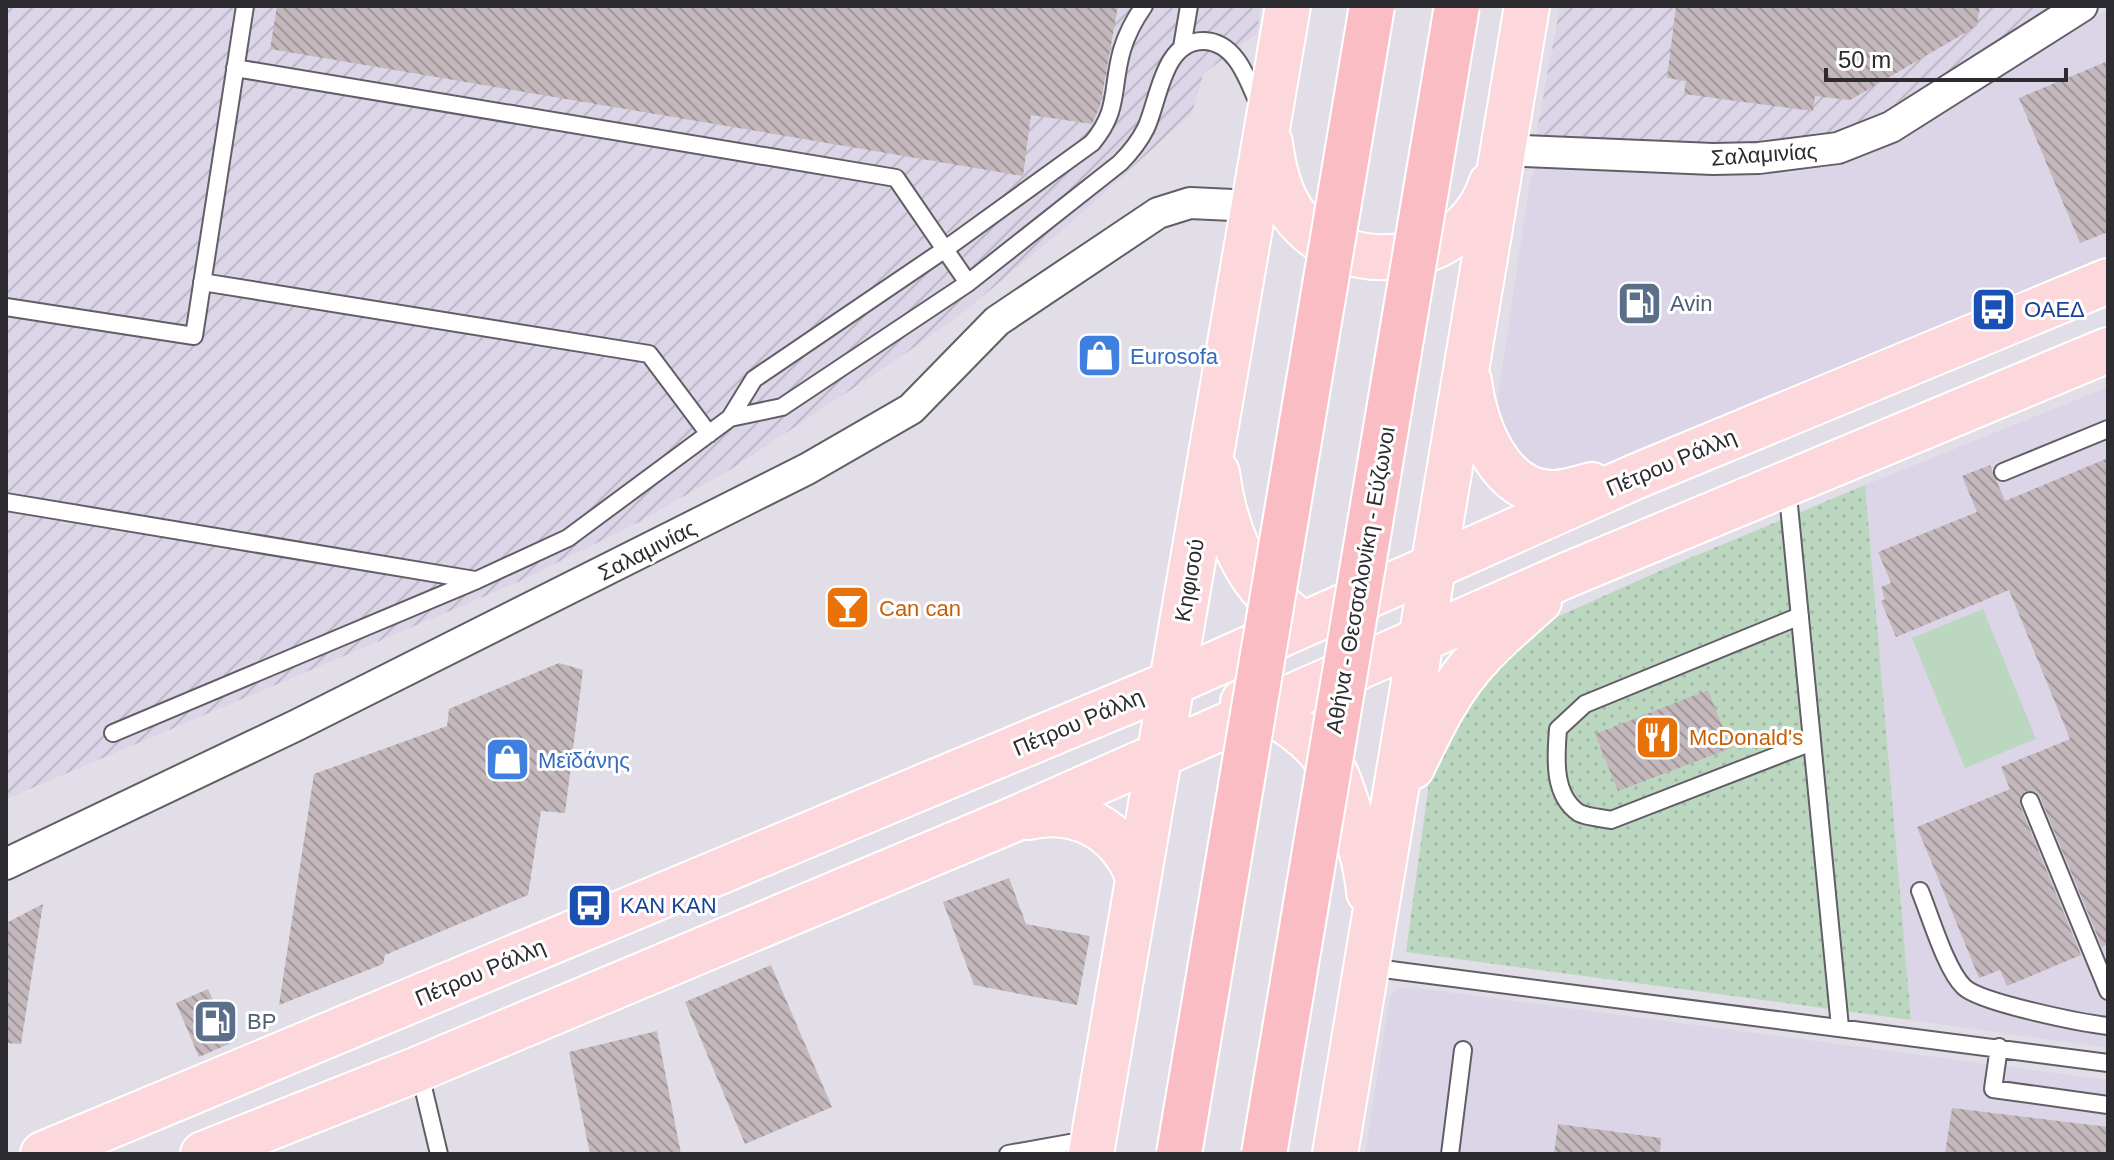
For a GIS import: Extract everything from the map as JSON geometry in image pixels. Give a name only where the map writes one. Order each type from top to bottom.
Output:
[{"type":"highway","points":[[1179,1154],[1372,6]]},
{"type":"highway","name":"Αθήνα - Θεσσαλονίκη - Εύζωνοι","points":[[1264,1154],[1457,6]]},
{"type":"main road","name":"Κηφισού","points":[[1092,1146],[1288,6]]},
{"type":"main road","points":[[1335,1154],[1527,6]]},
{"type":"main road","points":[[1268,124],[1274,172],[1293,213],[1328,244],[1373,258],[1419,253],[1439,245],[1460,231],[1477,214],[1488,194],[1502,150]]},
{"type":"main road","name":"Πέτρου Ράλλη","points":[[43,1154],[1172,683],[1637,476],[2108,281]]},
{"type":"main road","points":[[1469,344],[1469,384],[1476,416],[1491,451],[1515,479],[1531,488],[1553,493],[1637,476]]},
{"type":"main road","points":[[203,1154],[418,1069],[1010,821],[1567,575],[2108,350]]},
{"type":"main road","points":[[1213,442],[1228,526],[1238,551],[1267,594],[1302,625],[1373,647],[1420,641]]},
{"type":"main road","points":[[1391,813],[1435,719],[1467,671],[1479,656],[1567,575]]},
{"type":"main road","points":[[1172,683],[1265,709],[1312,744],[1336,775],[1367,870],[1371,918],[1366,967]]},
{"type":"main road","points":[[1010,821],[1041,814],[1067,813],[1090,821],[1115,839],[1133,863],[1138,877]]},
{"type":"street","name":"Σαλαμινίας","points":[[1502,150],[1713,159],[1774,157],[1838,148],[1891,127],[2075,8]]},
{"type":"street","name":"Σαλαμινίας","points":[[6,864],[312,718],[807,469],[911,409],[997,321],[1158,213],[1190,203],[1254,206]]},
{"type":"lane","points":[[6,307],[194,336],[245,6]]},
{"type":"lane","points":[[113,733],[477,580],[568,538],[730,418],[754,379],[944,250],[1092,143],[1106,126],[1121,53],[1130,26],[1144,6]]},
{"type":"lane","points":[[1182,47],[1189,6]]},
{"type":"lane","points":[[730,418],[782,407],[968,283],[1120,163],[1136,146],[1147,126],[1170,62],[1182,47],[1205,41],[1226,47],[1240,67],[1268,124]]},
{"type":"lane","points":[[235,68],[896,178],[968,283]]},
{"type":"lane","points":[[202,282],[649,354],[709,434]]},
{"type":"lane","points":[[2003,472],[2108,429]]},
{"type":"lane","points":[[1787,484],[1840,1027]]},
{"type":"lane","points":[[6,502],[477,580]]},
{"type":"lane","points":[[1800,616],[1585,704],[1558,729],[1555,768],[1563,793],[1579,813],[1611,820],[1812,742]]},
{"type":"lane","points":[[2030,801],[2108,991]]},
{"type":"lane","points":[[1920,891],[1955,976],[1971,993],[2076,1022],[2108,1026]]},
{"type":"lane","points":[[1366,967],[2108,1063]]},
{"type":"lane","points":[[1999,1047],[1993,1089],[2108,1105]]},
{"type":"lane","points":[[1450,1154],[1463,1050]]},
{"type":"lane","points":[[418,1069],[439,1154]]},
{"type":"lane","points":[[1008,1154],[1092,1146]]},
{"type":"shaded area","points":[[6,6],[1261,6],[1257,33],[1203,74],[1192,113],[1072,222],[961,314],[731,469],[639,522],[518,582],[6,799]]},
{"type":"shaded area","points":[[1560,6],[2053,6],[1845,135],[1764,145],[1535,141]]},
{"type":"shaded area","points":[[2108,9],[2108,259],[1614,464],[1575,473],[1538,471],[1512,449],[1498,421],[1497,403],[1530,181],[1536,167],[1548,162],[1790,173],[1827,167],[1854,159],[1914,129]]},
{"type":"shaded area","points":[[2108,387],[2108,1048],[1911,1020],[1865,485]]},
{"type":"shaded area","points":[[1409,987],[2108,1080],[2108,1154],[1365,1154],[1390,996],[1398,989]]},
{"type":"green space","points":[[1865,485],[1911,1020],[1406,952],[1429,782],[1487,668],[1530,629]]},
{"type":"green space","points":[[1983,609],[2036,739],[1965,768],[1912,638]]},
{"type":"building","points":[[277,6],[1118,6],[1100,106],[1092,124],[1031,115],[1023,176],[270,49]]},
{"type":"building","points":[[1676,6],[1980,6],[1977,26],[1850,100],[1815,96],[1813,111],[1684,94],[1686,81],[1667,78]]},
{"type":"building","points":[[2108,61],[2108,232],[2080,243],[2019,98]]},
{"type":"building","points":[[2108,458],[2108,944],[2102,947],[2040,797],[2036,792],[2027,791],[2021,795],[2020,805],[2081,955],[2007,986],[2000,970],[1979,978],[1917,827],[2010,789],[2001,767],[2070,739],[2009,590],[1896,637],[1881,601],[1885,599],[1881,587],[1891,583],[1878,552],[1977,512],[1962,476],[1990,465],[2005,501]]},
{"type":"building","points":[[559,663],[583,670],[565,813],[541,811],[528,895],[385,955],[383,964],[279,1005],[314,774],[447,726],[449,709]]},
{"type":"building","points":[[1708,690],[1731,748],[1618,791],[1595,734]]},
{"type":"building","points":[[1009,878],[1026,924],[1090,936],[1077,1005],[974,985],[943,902]]},
{"type":"building","points":[[43,904],[21,1044],[6,1043],[6,923]]},
{"type":"building","points":[[771,965],[832,1107],[745,1144],[685,1002]]},
{"type":"building","points":[[208,989],[231,1043],[199,1057],[176,1003]]},
{"type":"building","points":[[657,1031],[681,1154],[590,1154],[569,1052]]},
{"type":"building","points":[[1952,1108],[2108,1127],[2108,1154],[1945,1154]]},
{"type":"building","points":[[1558,1124],[1661,1138],[1660,1154],[1554,1154]]},
{"type":"place","name":"Avin","points":[[1639,303]]},
{"type":"place","name":"ΟΑΕΔ","points":[[1993,309]]},
{"type":"place","name":"Eurosofa","points":[[1099,356]]},
{"type":"place","name":"Can can","points":[[848,608]]},
{"type":"place","name":"McDonald's","points":[[1658,737]]},
{"type":"place","name":"Μεϊδάνης","points":[[507,760]]},
{"type":"place","name":"ΚΑΝ ΚΑΝ","points":[[589,905]]},
{"type":"place","name":"BP","points":[[216,1021]]}]
